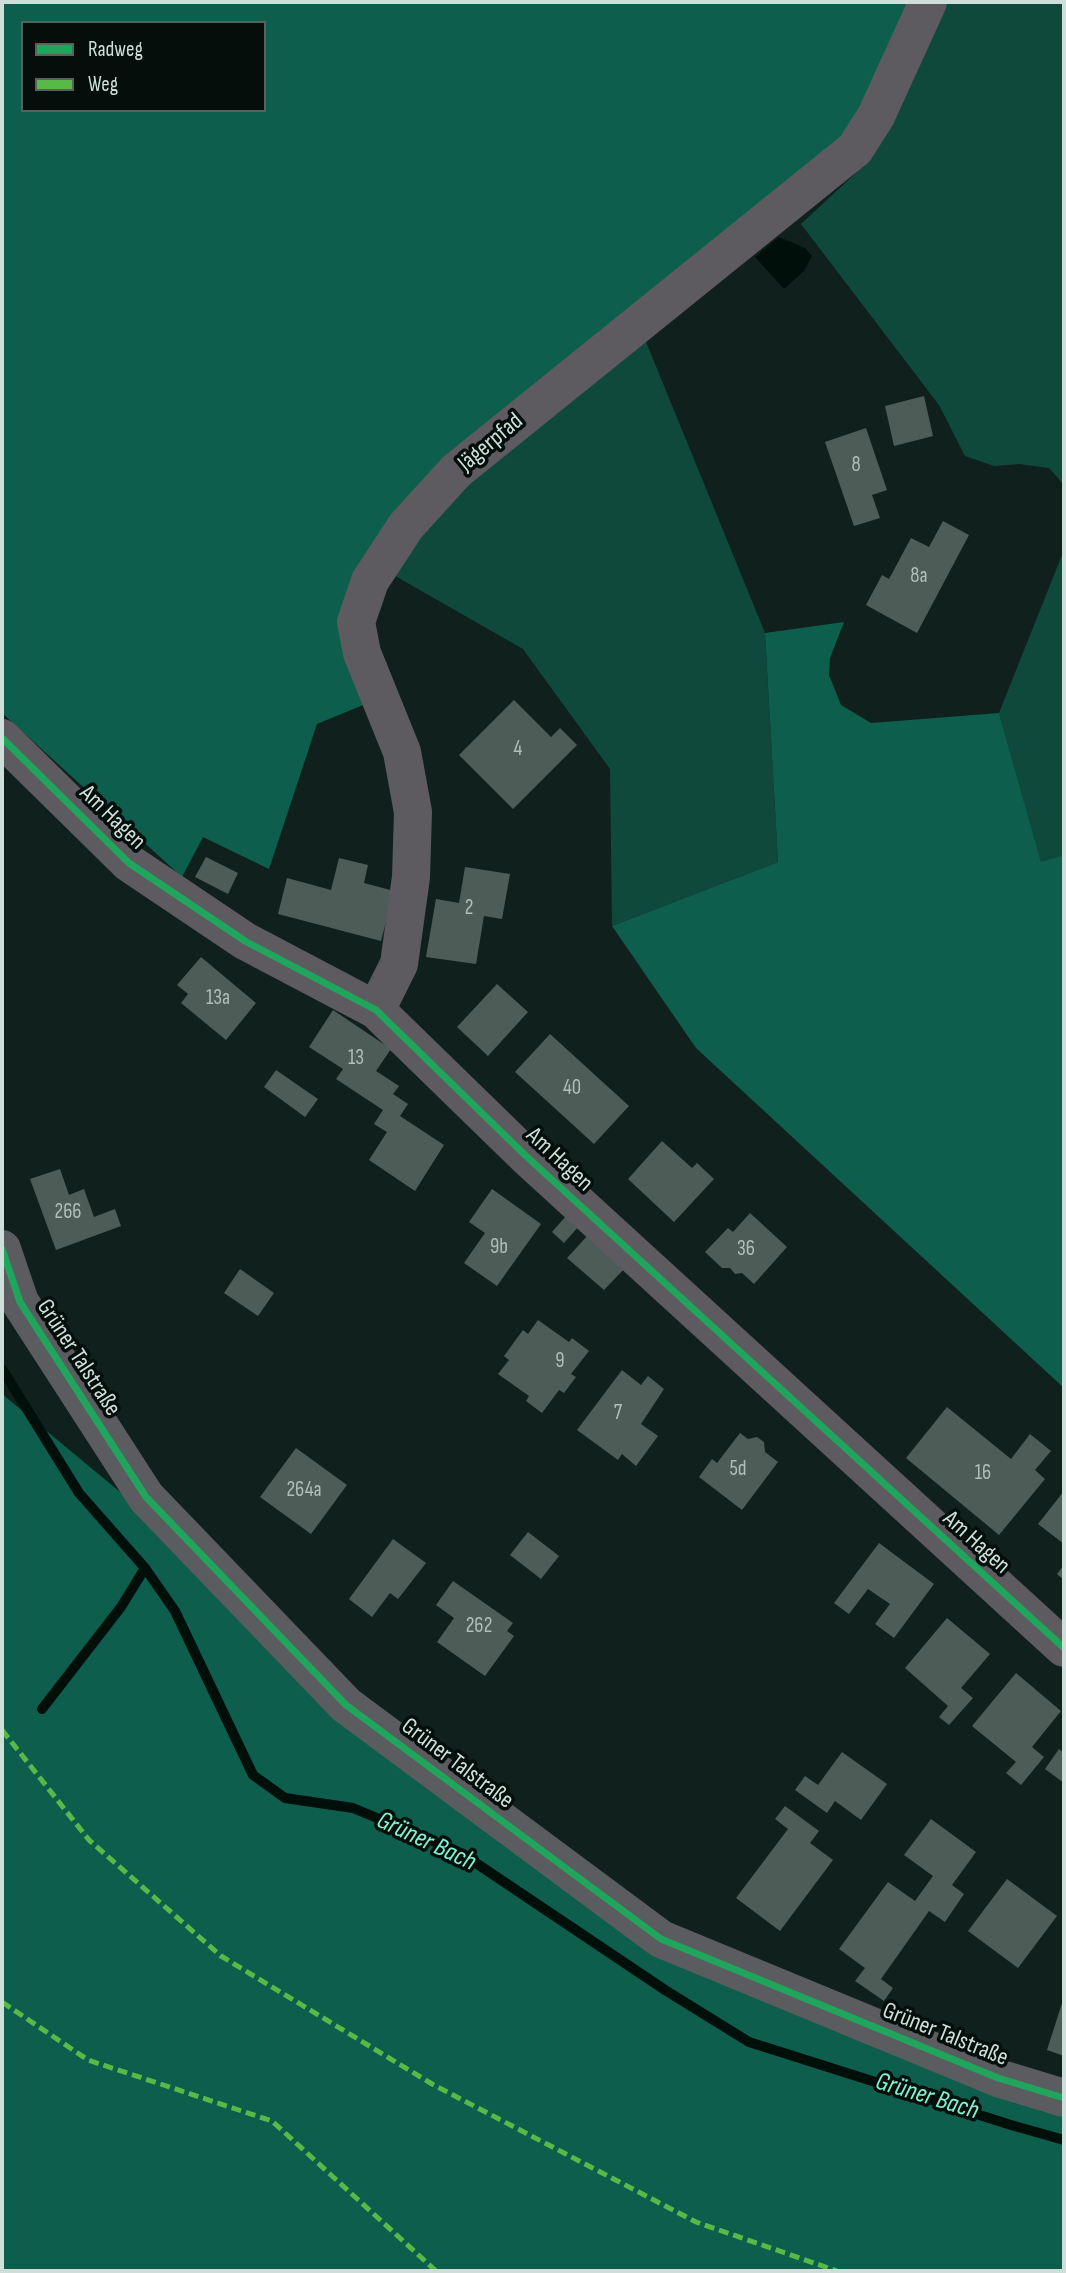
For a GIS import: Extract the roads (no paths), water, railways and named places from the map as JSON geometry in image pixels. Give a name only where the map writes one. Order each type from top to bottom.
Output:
[{"type":"main road","name":"Grüner Talstraße","points":[[2,1249],[20,1303],[146,1497],[346,1706],[661,1939],[998,2078],[1064,2098]]},
{"type":"street","name":"Jägerpfad","points":[[376,1010],[399,964],[411,877],[413,812],[402,752],[362,653],[356,622],[370,581],[406,526],[456,471],[855,149],[876,116],[928,2]]},
{"type":"street","name":"Am Hagen","points":[[2,738],[129,863],[245,941],[376,1010],[526,1156],[1064,1648]]},
{"type":"waterway","name":"Grüner Bach","points":[[2,1369],[79,1493],[145,1568],[175,1611],[253,1775],[285,1798],[353,1808],[461,1853],[665,1990],[749,2042],[1064,2140]]},
{"type":"waterway","points":[[42,1709],[121,1607],[145,1568]]}]
